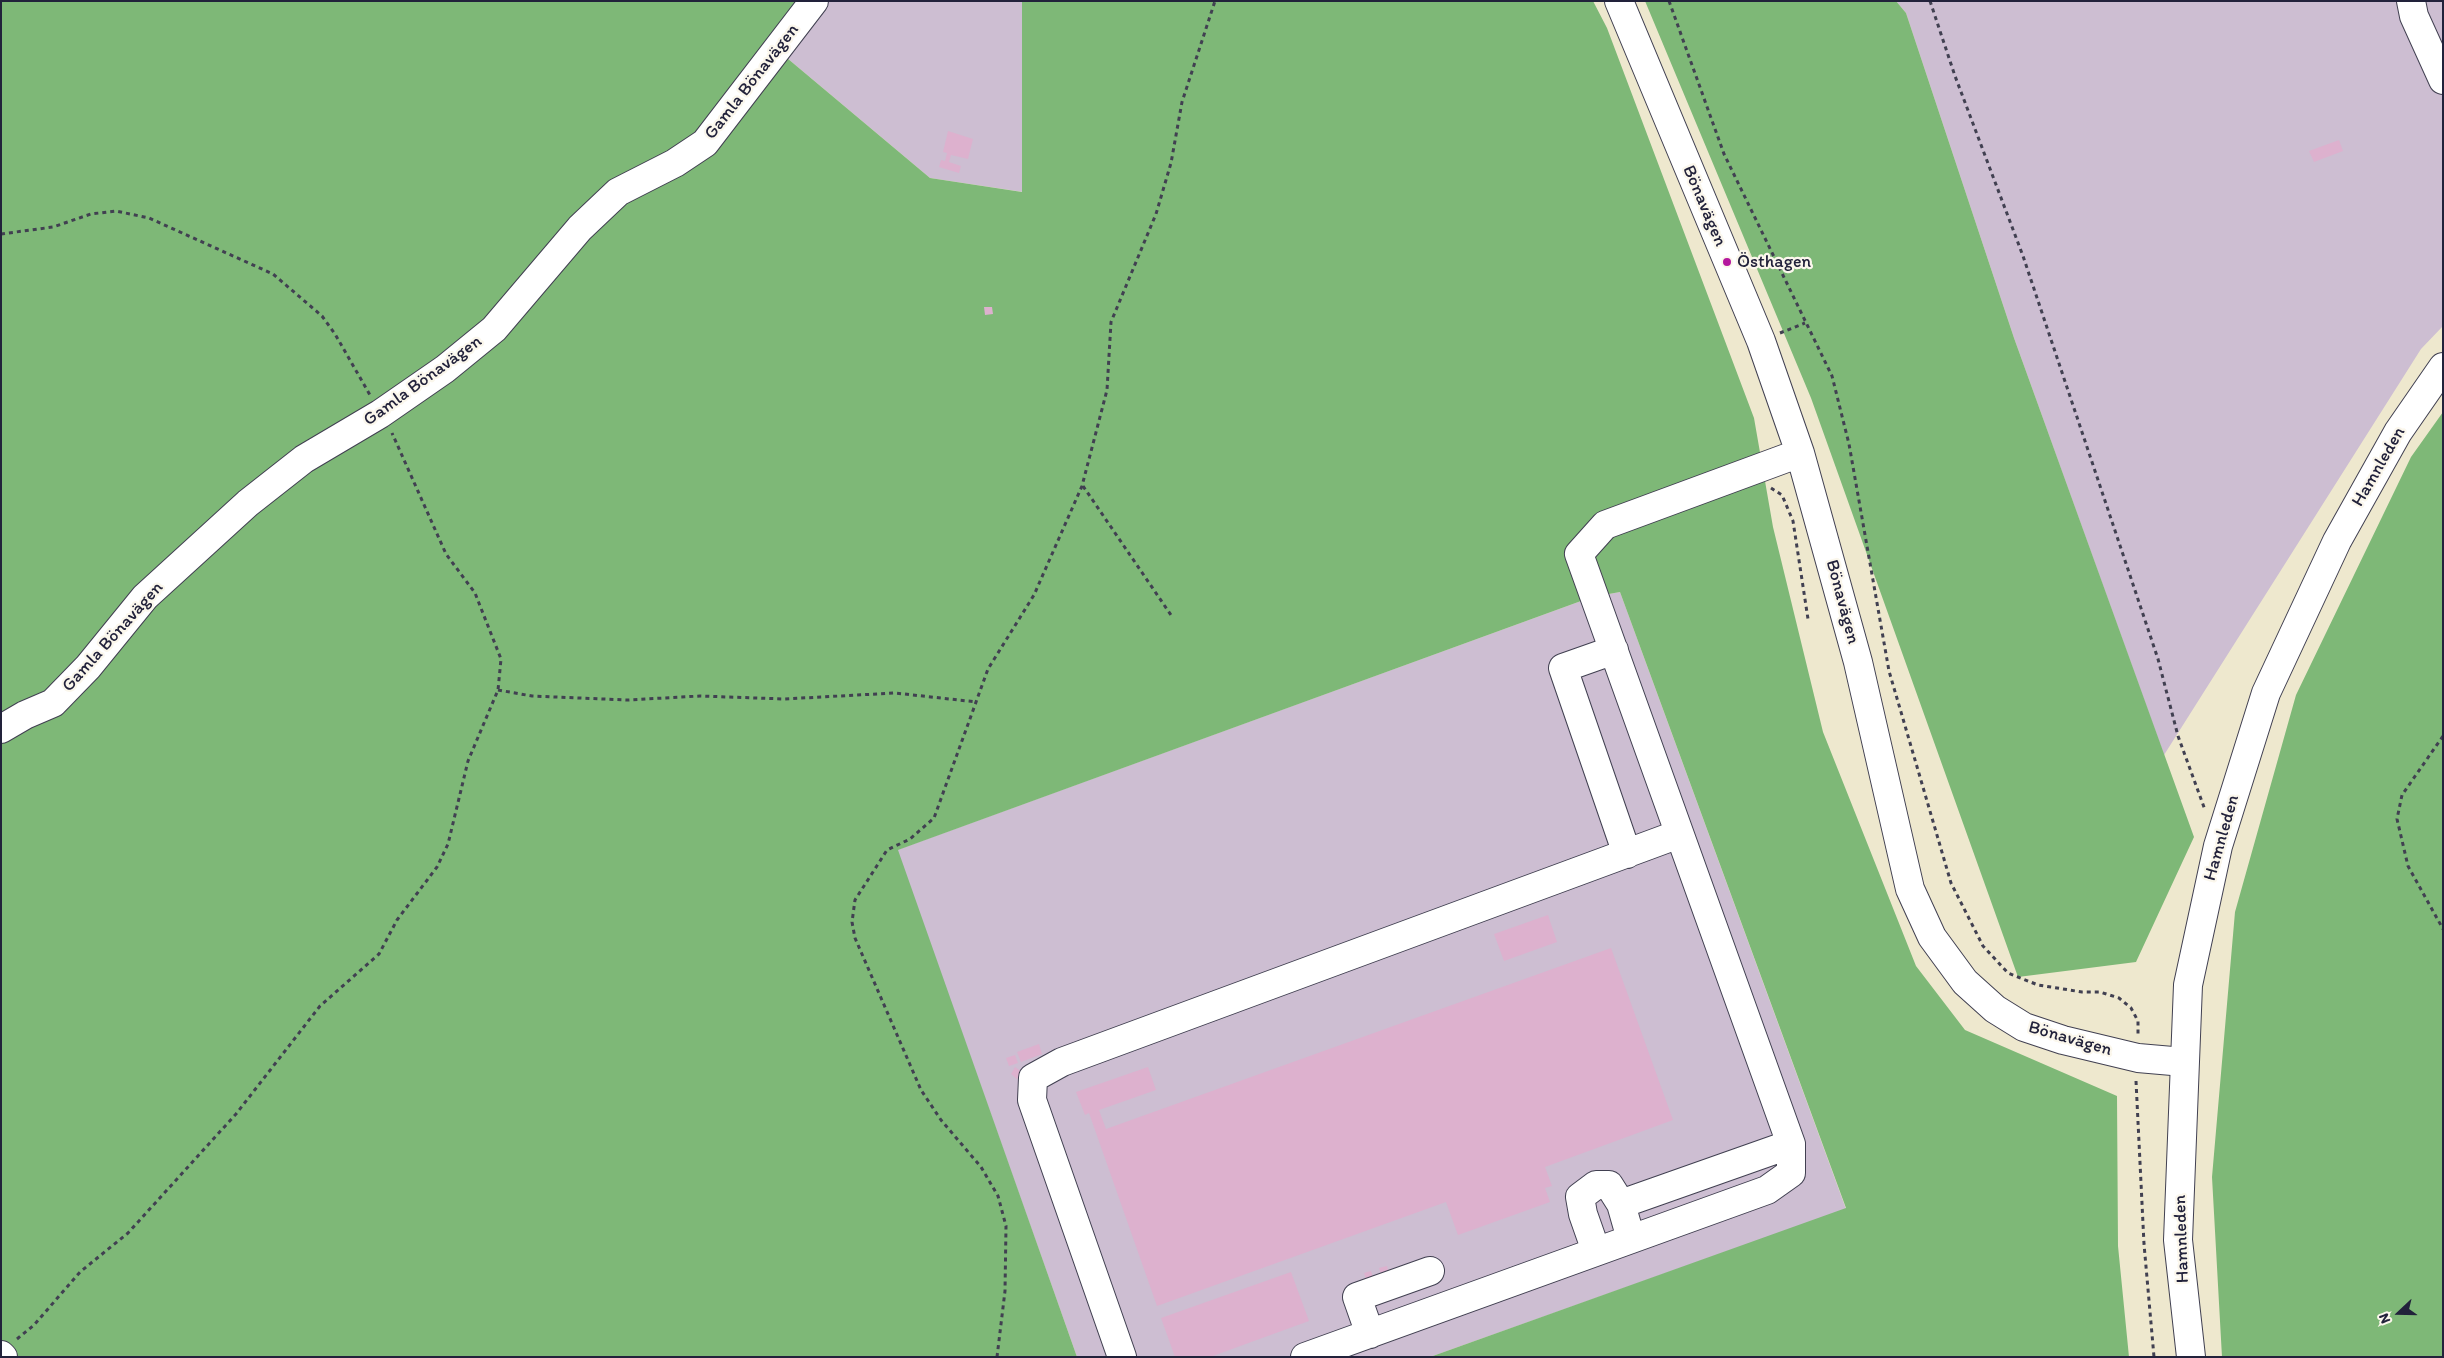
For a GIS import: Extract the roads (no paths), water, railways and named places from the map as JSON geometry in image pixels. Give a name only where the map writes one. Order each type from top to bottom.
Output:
[{"type":"street","name":"Gamla Bönavägen","points":[[1,730],[25,715],[52,703],[88,667],[145,597],[248,503],[304,460],[380,414],[445,369],[494,329],[580,228],[618,192],[675,163],[705,143],[814,1]]},
{"type":"street","name":"Bönavägen","points":[[1619,1],[1761,341],[1800,452],[1858,662],[1910,889],[1932,937],[1965,982],[1995,1009],[2024,1027],[2064,1040],[2138,1058],[2184,1062]]},
{"type":"street","points":[[2411,1],[2414,16],[2443,80]]},
{"type":"street","name":"Hamnleden","points":[[2191,1357],[2178,1240],[2188,985],[2218,846],[2266,693],[2337,541],[2398,432],[2443,367]]},
{"type":"street","points":[[1305,1357],[1767,1190],[1792,1173],[1791,1144],[1614,650],[1592,597],[1579,554],[1605,525],[1800,452]]},
{"type":"street","points":[[1614,650],[1562,668],[1627,854]]},
{"type":"street","points":[[1122,1357],[1032,1100],[1033,1078],[1062,1062],[1679,834]]},
{"type":"street","points":[[1621,1204],[1791,1144]]},
{"type":"street","points":[[1596,1251],[1583,1214],[1580,1197],[1596,1185],[1609,1185],[1621,1204],[1631,1240]]},
{"type":"street","points":[[1370,1334],[1358,1297],[1430,1271]]},
{"type":"place","name":"Östhagen","points":[[1727,262]]}]
